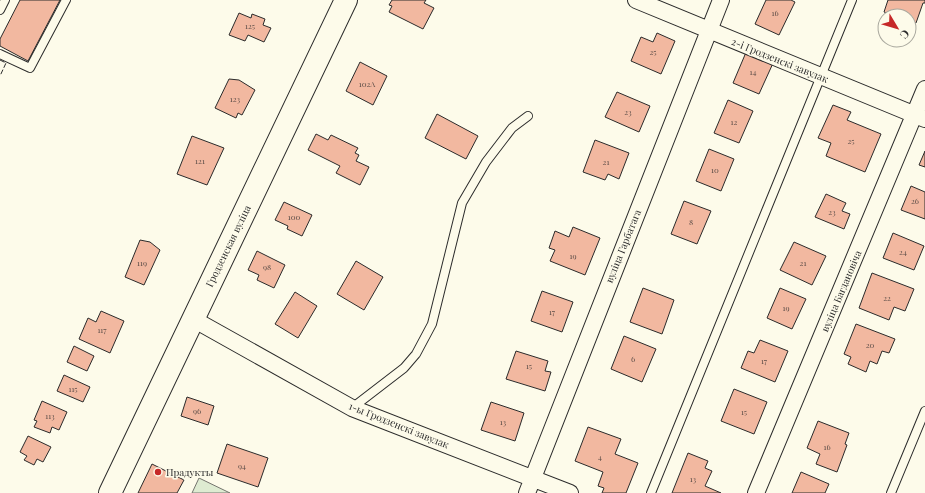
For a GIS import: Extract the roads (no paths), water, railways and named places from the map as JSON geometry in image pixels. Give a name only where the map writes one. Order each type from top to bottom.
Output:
[{"type":"street","name":"Гродзенская вуліца","points":[[110,493],[346,0]]},
{"type":"street","name":"2-і Гродзенскі завулак","points":[[636,0],[920,117]]},
{"type":"street","name":"вуліца Гарбатага","points":[[527,493],[532,477],[721,0]]},
{"type":"street","name":"вуліца Багдановіча","points":[[756,493],[920,117],[925,89]]},
{"type":"street","name":"1-ы Гродзенскі завулак","points":[[193,319],[352,408],[570,493]]},
{"type":"lane","points":[[0,10],[5,0]]},
{"type":"lane","points":[[0,54],[30,68],[66,0]]},
{"type":"lane","points":[[651,493],[852,0]]},
{"type":"lane","points":[[352,408],[404,368],[416,354],[432,324],[462,202],[486,162],[512,128],[528,116]]},
{"type":"lane","points":[[891,493],[925,411]]},
{"type":"place","name":"Прадукты","points":[[158,472]]}]
